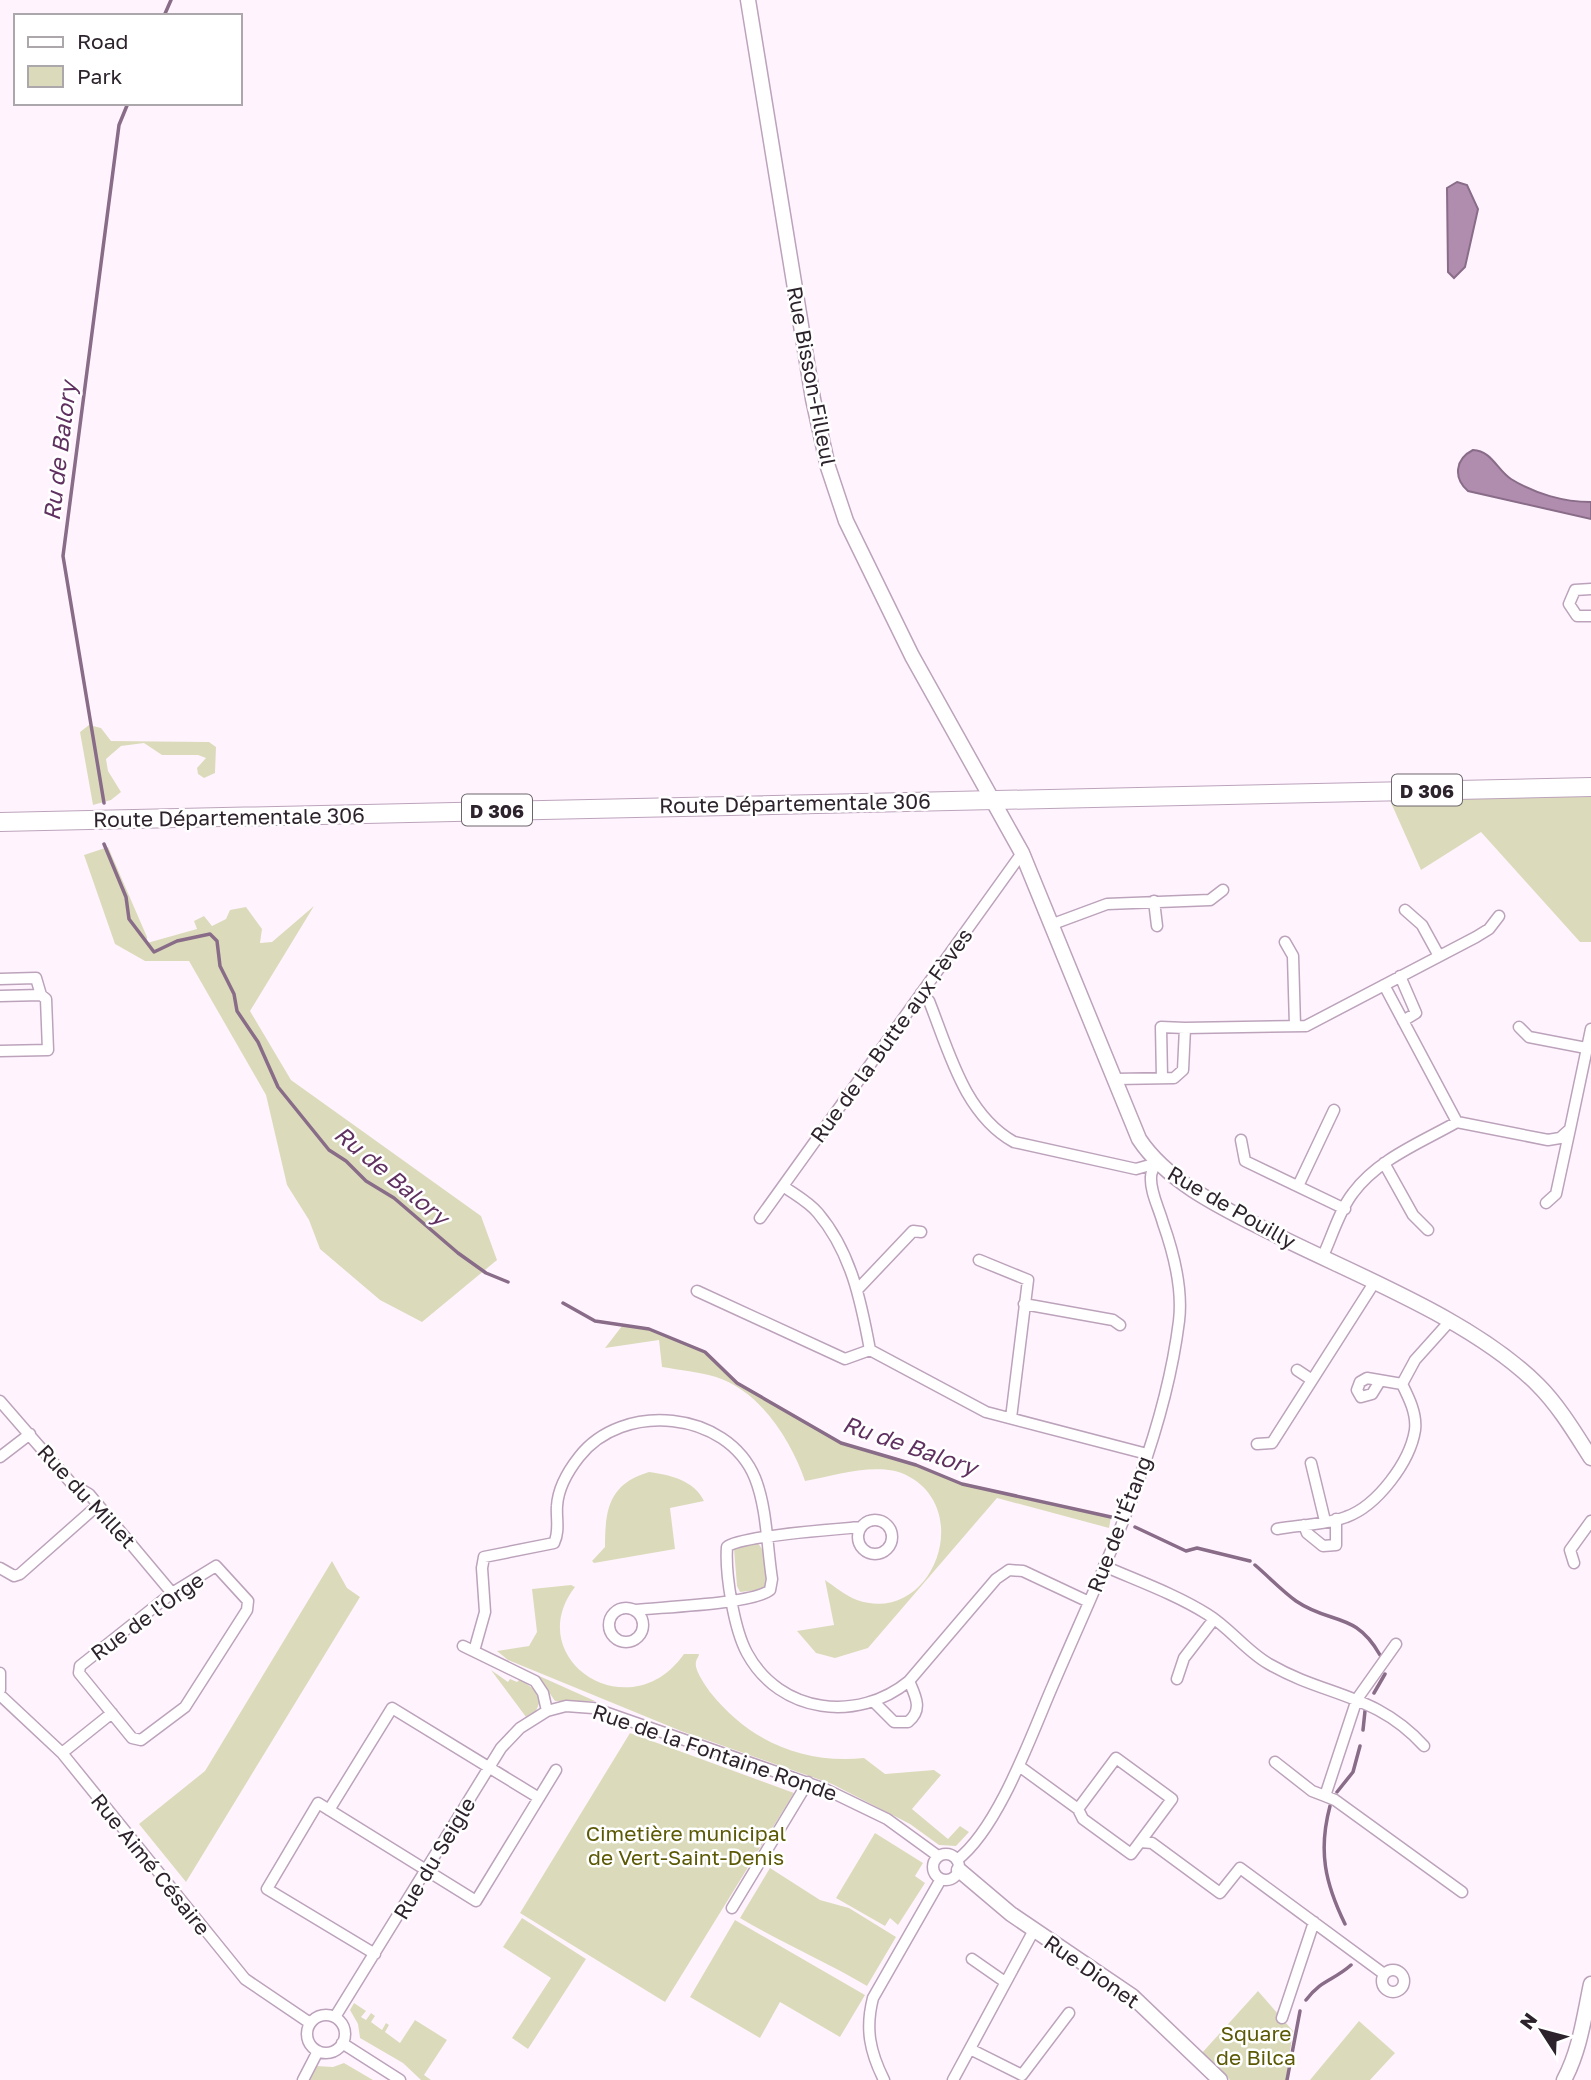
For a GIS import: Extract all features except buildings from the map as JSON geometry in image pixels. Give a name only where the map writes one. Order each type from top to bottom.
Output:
[{"type":"main road","name":"Route Départementale 306","points":[[0,822],[1591,787]]},
{"type":"street","name":"Rue Bisson-Filleul","points":[[748,0],[813,399],[828,467],[846,521],[876,587],[994,800]]},
{"type":"street","points":[[1591,589],[1575,590],[1569,604],[1577,617],[1591,617]]},
{"type":"street","name":"Rue de Pouilly","points":[[994,800],[1023,853],[1139,1139],[1157,1163],[1244,1219],[1450,1321],[1516,1365],[1561,1412],[1591,1458]]},
{"type":"street","name":"Rue de la Butte aux Fèves","points":[[760,1218],[1023,853]]},
{"type":"street","points":[[1053,924],[1107,904],[1210,900],[1223,890]]},
{"type":"street","points":[[1154,901],[1157,926]]},
{"type":"street","points":[[1405,910],[1422,925],[1439,956]]},
{"type":"street","points":[[1162,1078],[1161,1027],[1306,1026],[1489,929],[1499,916]]},
{"type":"street","points":[[1285,942],[1293,956],[1295,1026]]},
{"type":"street","points":[[1400,976],[1416,1013],[1403,1021]]},
{"type":"street","points":[[0,979],[36,978],[41,995],[46,999],[48,1050],[0,1051]]},
{"type":"street","points":[[1384,985],[1457,1122]]},
{"type":"street","points":[[921,993],[929,1001],[974,1108],[1003,1136],[1014,1142],[1136,1170],[1157,1163]]},
{"type":"street","points":[[0,996],[41,995]]},
{"type":"street","points":[[1115,1079],[1174,1078],[1183,1070],[1185,1027]]},
{"type":"street","points":[[1519,1027],[1529,1037],[1586,1048]]},
{"type":"street","points":[[1546,1203],[1556,1195],[1591,1029]]},
{"type":"street","points":[[1298,1186],[1334,1110]]},
{"type":"street","points":[[1322,1258],[1352,1194],[1384,1163],[1457,1122],[1548,1140],[1560,1138],[1570,1129]]},
{"type":"street","points":[[1241,1140],[1245,1161],[1345,1209]]},
{"type":"street","name":"Rue de l'Étang","points":[[958,1865],[1004,1797],[1089,1602],[1147,1454],[1170,1365],[1179,1317],[1175,1266],[1152,1188],[1151,1172],[1157,1163]]},
{"type":"street","points":[[1384,1163],[1413,1215],[1428,1230]]},
{"type":"street","points":[[783,1186],[817,1211],[844,1250],[857,1290],[870,1350]]},
{"type":"street","points":[[857,1290],[913,1231],[921,1232]]},
{"type":"street","points":[[979,1261],[1028,1280],[1011,1418]]},
{"type":"street","points":[[1257,1444],[1272,1443],[1374,1283]]},
{"type":"street","points":[[696,1291],[845,1359],[870,1350],[986,1412],[1147,1454]]},
{"type":"street","points":[[1024,1304],[1113,1320],[1120,1325]]},
{"type":"street","points":[[1402,1384],[1415,1360],[1450,1321]]},
{"type":"street","points":[[1297,1370],[1312,1380]]},
{"type":"street","points":[[1380,1381],[1402,1384]]},
{"type":"street","points":[[1277,1529],[1347,1517],[1373,1499],[1402,1462],[1415,1430],[1412,1404],[1402,1384]]},
{"type":"street","name":"Rue du Millet","points":[[0,1401],[72,1484],[89,1494],[172,1592]]},
{"type":"street","points":[[547,1711],[543,1693],[535,1681],[469,1649],[485,1612],[482,1568],[484,1557],[554,1543],[558,1532],[557,1504],[570,1470],[580,1455],[610,1432],[646,1420],[663,1419],[691,1424],[725,1442],[755,1477],[772,1579],[770,1590],[763,1595],[733,1601],[635,1610]]},
{"type":"street","points":[[0,1457],[30,1434]]},
{"type":"street","points":[[1304,1525],[1307,1533],[1323,1546],[1336,1545],[1331,1520],[1311,1462]]},
{"type":"street","points":[[0,1569],[14,1576],[20,1574],[98,1505]]},
{"type":"street","points":[[1574,1563],[1570,1550],[1591,1521]]},
{"type":"street","points":[[861,1527],[734,1542],[727,1547],[733,1601],[747,1653],[775,1687],[788,1695],[824,1708],[839,1709],[874,1702],[909,1681],[996,1579],[1009,1570],[1023,1571],[1089,1602]]},
{"type":"street","name":"Rue de l'Orge","points":[[216,1566],[248,1601],[247,1610],[185,1707],[141,1740],[132,1738],[79,1673],[80,1666],[172,1592],[216,1566]]},
{"type":"street","points":[[1104,1566],[1179,1599],[1214,1619],[1268,1663],[1329,1690],[1373,1704],[1410,1730],[1424,1746]]},
{"type":"street","points":[[1177,1679],[1184,1658],[1214,1619]]},
{"type":"street","points":[[1325,1796],[1357,1699],[1396,1644]]},
{"type":"street","points":[[0,1672],[0,1693]]},
{"type":"street","points":[[874,1702],[894,1723],[908,1722],[917,1712],[918,1704],[909,1681]]},
{"type":"street","name":"Rue Aimé Césaire","points":[[0,1693],[62,1753],[244,1979],[310,2023]]},
{"type":"street","name":"Rue de la Fontaine Ronde","points":[[547,1711],[574,1706],[603,1710],[808,1782],[887,1819],[937,1856]]},
{"type":"street","points":[[330,1810],[392,1708],[539,1798]]},
{"type":"street","name":"Rue du Seigle","points":[[335,2017],[509,1737],[547,1711]]},
{"type":"street","points":[[62,1753],[112,1713]]},
{"type":"street","points":[[1018,1766],[1078,1809],[1083,1819],[1131,1854],[1172,1799],[1116,1758],[1078,1809]]},
{"type":"street","points":[[1275,1762],[1312,1791],[1325,1796],[1462,1892]]},
{"type":"street","points":[[375,1954],[267,1889],[318,1803],[476,1902],[556,1770]]},
{"type":"street","points":[[732,1908],[808,1782]]},
{"type":"street","points":[[1140,1842],[1152,1843],[1220,1894],[1240,1868],[1384,1974]]},
{"type":"street","points":[[951,1854],[958,1865],[950,1879],[942,1879],[933,1871],[937,1856],[951,1854]]},
{"type":"street","name":"Rue Dionet","points":[[958,1865],[1034,1930],[1132,1996],[1220,2080]]},
{"type":"street","points":[[884,2080],[869,2040],[873,1998],[942,1879]]},
{"type":"street","points":[[1282,2018],[1314,1922]]},
{"type":"street","points":[[953,2080],[1034,1930]]},
{"type":"street","points":[[972,1959],[1005,1982]]},
{"type":"street","points":[[1564,2080],[1586,2032],[1591,1984]]},
{"type":"street","points":[[970,2049],[1021,2078],[1069,2012]]},
{"type":"street","points":[[322,2015],[335,2017],[343,2026],[342,2043],[332,2052],[318,2051],[308,2039],[310,2023],[322,2015]]},
{"type":"street","points":[[342,2043],[400,2080]]},
{"type":"street","points":[[303,2080],[318,2051]]},
{"type":"green space","points":[[89,725],[101,728],[111,741],[209,742],[216,747],[215,773],[204,778],[198,774],[197,768],[206,758],[198,755],[162,755],[144,743],[121,746],[106,759],[108,771],[121,792],[111,800],[93,805],[80,732]]},
{"type":"green space","points":[[1591,794],[1591,942],[1580,942],[1481,832],[1421,870],[1388,796]]},
{"type":"green space","points":[[108,847],[147,937],[147,943],[197,929],[194,921],[204,916],[212,926],[226,919],[230,910],[246,907],[262,929],[260,943],[272,942],[314,906],[250,1011],[291,1080],[481,1216],[497,1260],[422,1322],[380,1300],[320,1249],[309,1220],[287,1185],[266,1095],[189,961],[145,961],[115,944],[84,855]]},
{"type":"green space","points":[[622,1326],[649,1329],[705,1352],[737,1383],[841,1443],[916,1465],[962,1484],[1111,1517],[1109,1528],[997,1498],[868,1648],[835,1658],[816,1653],[797,1631],[834,1625],[825,1580],[857,1600],[884,1603],[906,1596],[924,1581],[936,1560],[941,1536],[938,1513],[927,1491],[906,1475],[882,1469],[805,1481],[791,1449],[772,1419],[746,1393],[716,1377],[662,1367],[659,1340],[605,1348]]},
{"type":"green space","points":[[649,1472],[688,1483],[704,1501],[670,1508],[675,1549],[594,1563],[592,1561],[605,1547],[606,1521],[612,1500],[625,1483]]},
{"type":"green space","points":[[757,1543],[766,1562],[765,1586],[759,1590],[740,1592],[737,1586],[734,1549]]},
{"type":"green space","points":[[332,1561],[347,1588],[360,1597],[186,1882],[139,1824],[205,1771]]},
{"type":"green space","points":[[571,1585],[575,1587],[562,1613],[561,1638],[571,1660],[588,1676],[611,1686],[636,1686],[661,1676],[684,1654],[699,1654],[697,1669],[710,1692],[742,1724],[760,1736],[798,1753],[841,1759],[864,1758],[885,1774],[934,1770],[941,1775],[912,1809],[948,1839],[960,1826],[969,1832],[956,1846],[939,1845],[910,1824],[832,1784],[681,1731],[508,1660],[497,1651],[529,1646],[537,1632],[532,1589]]},
{"type":"green space","points":[[491,1670],[508,1682],[510,1679],[517,1682],[520,1679],[535,1690],[540,1701],[536,1711],[526,1717]]},
{"type":"green space","points":[[537,1675],[595,1701],[555,1701]]},
{"type":"green space","name":"Cimetière municipal de Vert-Saint-Denis","points":[[630,1733],[794,1793],[665,2002],[520,1913]]},
{"type":"green space","points":[[875,1833],[923,1863],[915,1876],[925,1883],[898,1925],[890,1918],[885,1926],[836,1898]]},
{"type":"green space","points":[[770,1868],[820,1900],[849,1908],[896,1937],[867,1986],[740,1918]]},
{"type":"green space","points":[[522,1918],[586,1959],[528,2049],[512,2038],[551,1978],[503,1947]]},
{"type":"green space","points":[[735,1920],[865,1995],[840,2037],[780,2002],[760,2038],[690,1997]]},
{"type":"green space","name":"Square de Bilca","points":[[1258,1991],[1293,2031],[1286,2080],[1230,2080],[1201,2054]]},
{"type":"green space","points":[[354,2003],[366,2011],[361,2017],[366,2020],[371,2013],[375,2016],[371,2022],[382,2030],[386,2023],[389,2025],[385,2032],[400,2043],[415,2020],[447,2040],[424,2075],[431,2080],[421,2080],[403,2063],[360,2038],[358,2024],[350,2010]]},
{"type":"green space","points":[[1359,2021],[1395,2053],[1370,2080],[1310,2080]]},
{"type":"green space","points":[[344,2063],[373,2080],[309,2080],[317,2066],[333,2067]]},
{"type":"shaded area","points":[[1457,182],[1467,185],[1478,209],[1465,267],[1454,278],[1448,272],[1447,188]]},
{"type":"shaded area","points":[[1473,450],[1485,454],[1511,479],[1530,489],[1560,499],[1591,502],[1591,519],[1468,491],[1460,480],[1458,469],[1463,458]]},
{"type":"waterway","name":"Ru de Balory","points":[[165,14],[171,0]]},
{"type":"waterway","name":"Ru de Balory","points":[[104,803],[63,556],[119,125],[127,105]]},
{"type":"waterway","name":"Ru de Balory","points":[[104,844],[126,897],[129,919],[154,952],[177,941],[210,934],[217,941],[220,966],[234,994],[237,1011],[258,1042],[278,1087],[329,1150],[346,1161],[366,1181],[394,1198],[458,1253],[486,1273],[508,1282]]},
{"type":"waterway","name":"Ru de Balory","points":[[563,1303],[595,1321],[649,1329],[705,1352],[737,1383],[841,1443],[916,1465],[962,1484],[1111,1517]]},
{"type":"waterway","name":"Ru de Balory","points":[[1135,1527],[1186,1551],[1197,1548],[1250,1561]]},
{"type":"waterway","name":"Ru de Balory","points":[[1255,1565],[1296,1601],[1361,1631],[1380,1655]]},
{"type":"waterway","name":"Ru de Balory","points":[[1374,1693],[1385,1674]]},
{"type":"waterway","name":"Ru de Balory","points":[[1363,1730],[1365,1711]]},
{"type":"waterway","name":"Ru de Balory","points":[[1337,1792],[1353,1772],[1360,1746]]},
{"type":"waterway","name":"Ru de Balory","points":[[1330,1806],[1324,1852],[1328,1881],[1345,1924]]},
{"type":"waterway","name":"Ru de Balory","points":[[1306,2000],[1317,1988],[1351,1965]]},
{"type":"waterway","name":"Ru de Balory","points":[[1287,2080],[1300,2011]]}]
